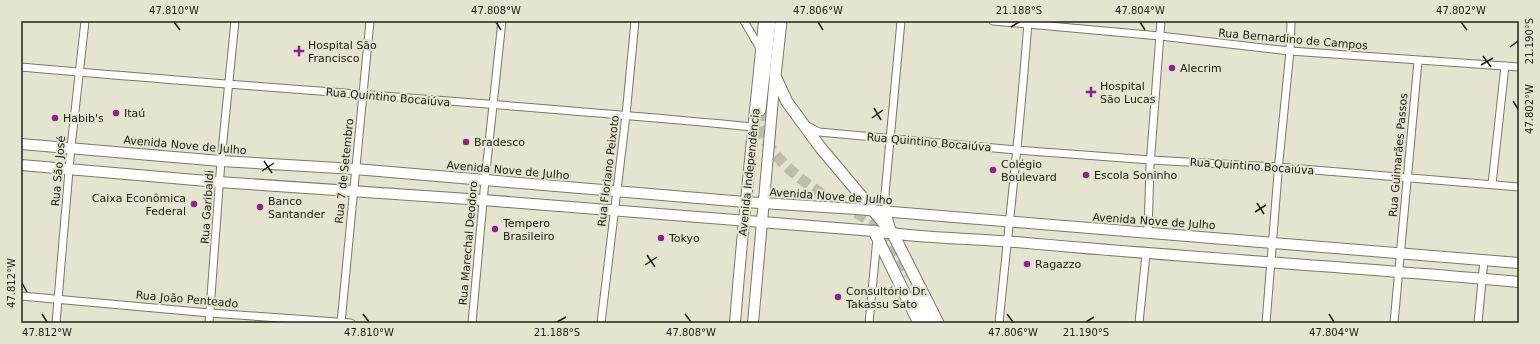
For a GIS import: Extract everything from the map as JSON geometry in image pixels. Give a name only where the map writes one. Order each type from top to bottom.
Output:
[{"type":"main road","name":"Avenida Independência","points":[[735,323],[743,221],[764,21]]},
{"type":"main road","points":[[760,110],[770,21]]},
{"type":"main road","name":"Avenida Independência","points":[[753,323],[761,223],[781,21]]},
{"type":"main road","points":[[775,76],[787,102],[820,147],[893,234],[938,323]]},
{"type":"main road","name":"Avenida Nove de Julho","points":[[21,144],[221,161],[355,169],[745,202],[763,202],[1273,242],[1519,263]]},
{"type":"main road","points":[[21,165],[219,182],[614,210],[876,234],[1008,241],[1146,254],[1272,262],[1519,282]]},
{"type":"main road","points":[[876,234],[919,323]]},
{"type":"main road","points":[[907,276],[929,323]]},
{"type":"street","name":"Rua São José","points":[[56,323],[69,168],[85,21]]},
{"type":"street","name":"Rua Garibaldi","points":[[209,323],[219,182],[235,21]]},
{"type":"street","name":"Rua 7 de Setembro","points":[[341,323],[370,21]]},
{"type":"street","name":"Rua Marechal Deodoro","points":[[472,323],[483,200],[502,21]]},
{"type":"street","name":"Rua Floriano Peixoto","points":[[601,323],[626,114],[635,21]]},
{"type":"street","points":[[744,21],[761,50]]},
{"type":"street","points":[[893,234],[887,212],[885,194],[901,21]]},
{"type":"street","name":"Rua Bernardino de Campos","points":[[993,21],[1028,22],[1290,51],[1519,67]]},
{"type":"street","points":[[1148,233],[1151,160],[1161,21]]},
{"type":"street","points":[[1266,323],[1272,262],[1278,167],[1292,21]]},
{"type":"street","points":[[999,323],[1021,110],[1028,22]]},
{"type":"street","name":"Rua Guimarães Passos","points":[[1394,323],[1418,61]]},
{"type":"street","points":[[1492,184],[1505,66]]},
{"type":"street","name":"Rua Quintino Bocaiúva","points":[[21,67],[363,95],[626,114],[754,127]]},
{"type":"street","name":"Rua Quintino Bocaiúva","points":[[804,125],[819,132],[889,139],[1151,160],[1278,167],[1519,187]]},
{"type":"street","points":[[869,323],[876,234]]},
{"type":"street","points":[[1138,323],[1146,254]]},
{"type":"street","points":[[1478,323],[1484,260]]},
{"type":"street","name":"Rua João Penteado","points":[[21,296],[58,298],[210,313],[351,323]]},
{"type":"tunnel","points":[[760,110],[761,128],[771,150],[791,171],[814,189],[835,202],[863,216],[878,227],[887,237],[907,276]]},
{"type":"place","name":"Hospital São Francisco","points":[[299,51]]},
{"type":"place","name":"Alecrim","points":[[1172,68]]},
{"type":"place","name":"Hospital São Lucas","points":[[1091,92]]},
{"type":"place","name":"Itaú","points":[[116,113]]},
{"type":"place","name":"Habib's","points":[[55,118]]},
{"type":"place","name":"Bradesco","points":[[466,142]]},
{"type":"place","name":"Colégio Boulevard","points":[[993,170]]},
{"type":"place","name":"Escola Soninho","points":[[1086,175]]},
{"type":"place","name":"Caixa Econômica Federal","points":[[194,204]]},
{"type":"place","name":"Banco Santander","points":[[260,207]]},
{"type":"place","name":"Tempero Brasileiro","points":[[495,229]]},
{"type":"place","name":"Tokyo","points":[[661,238]]},
{"type":"place","name":"Ragazzo","points":[[1027,264]]},
{"type":"place","name":"Consultório Dr. Takassu Sato","points":[[838,297]]}]
